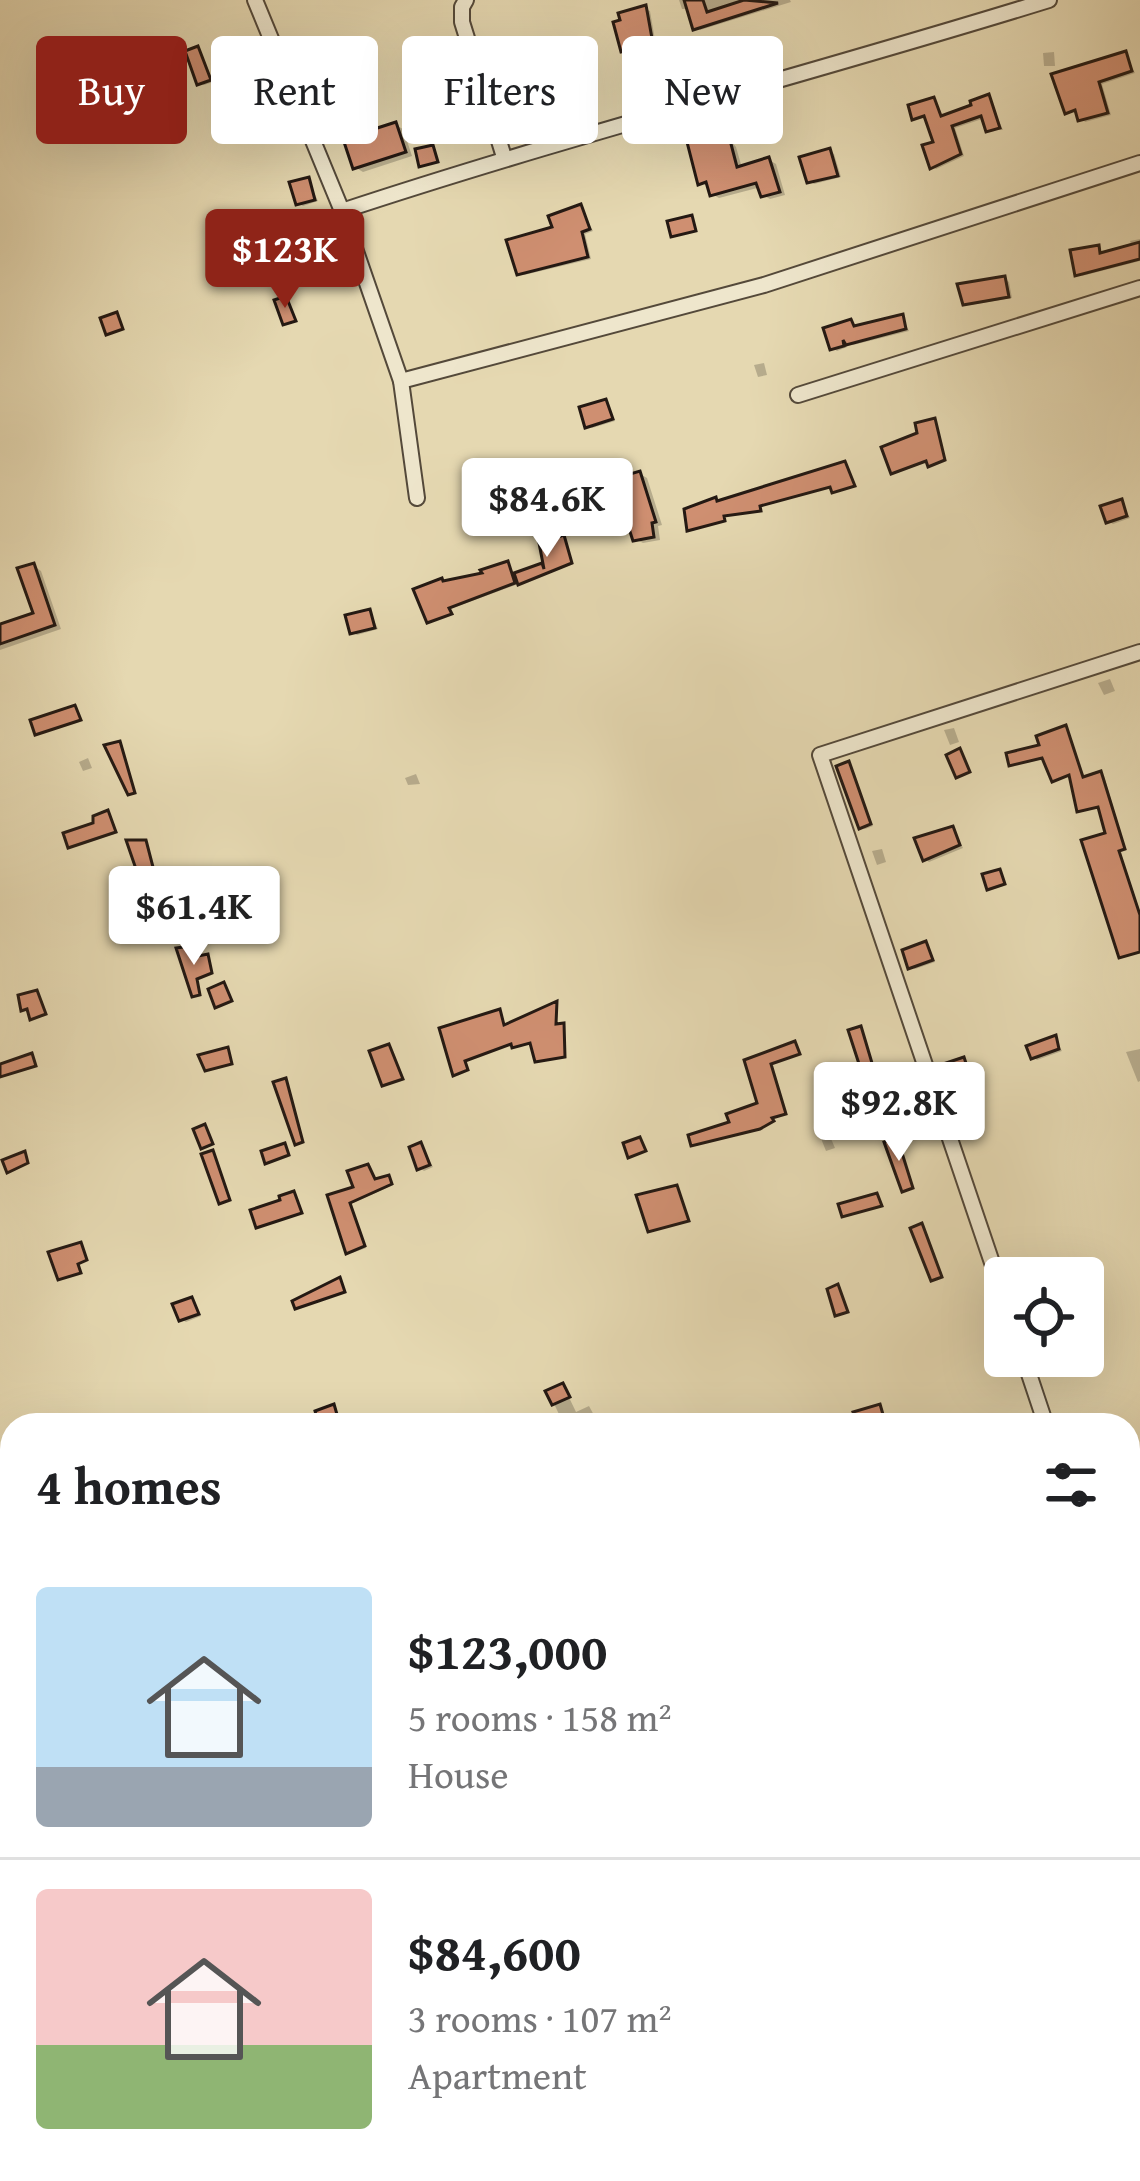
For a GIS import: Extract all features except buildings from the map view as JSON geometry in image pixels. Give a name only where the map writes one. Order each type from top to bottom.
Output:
[{"type":"street","points":[[255,0],[342,211],[401,380],[417,498]]},
{"type":"street","points":[[466,0],[462,22],[504,158]]},
{"type":"street","points":[[342,211],[504,158],[830,68],[1048,0]]},
{"type":"street","points":[[401,380],[764,285],[1140,163]]},
{"type":"street","points":[[798,395],[1140,288]]},
{"type":"street","points":[[990,1257],[820,755],[1140,652]]},
{"type":"street","points":[[1030,1377],[1042,1413]]}]
